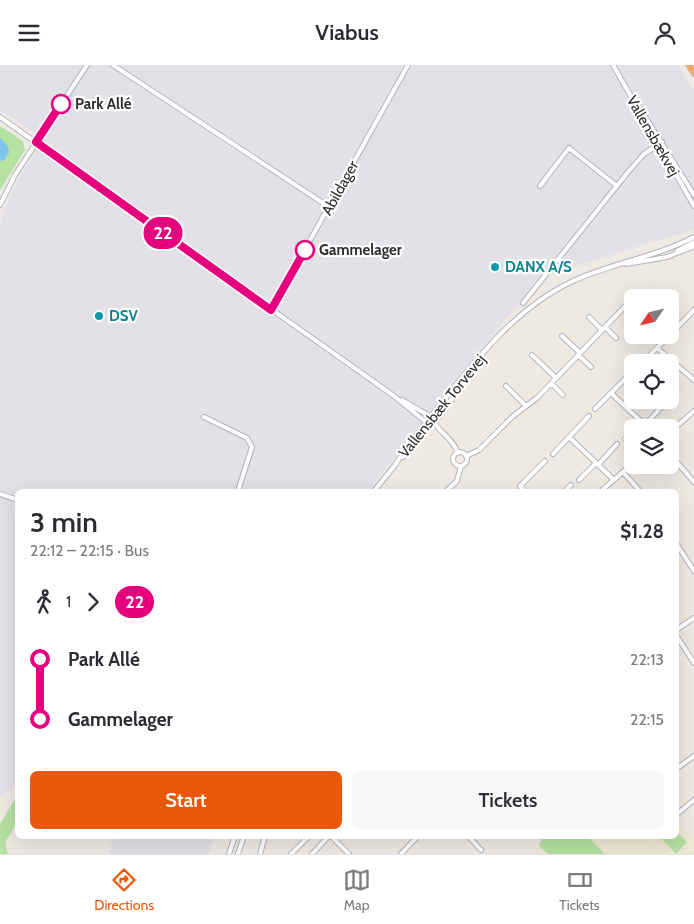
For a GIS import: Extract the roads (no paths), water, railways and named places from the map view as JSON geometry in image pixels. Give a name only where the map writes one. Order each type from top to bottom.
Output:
[{"type":"highway","points":[[689,65],[694,73]]},
{"type":"street","points":[[0,205],[36,142],[87,65]]},
{"type":"street","points":[[113,65],[329,207]]},
{"type":"street","name":"Abildager","points":[[271,310],[408,65]]},
{"type":"street","name":"Vallensbækvej","points":[[613,65],[694,195]]},
{"type":"street","points":[[0,117],[394,396],[426,422],[433,423],[451,438],[458,453],[466,456],[479,450],[551,383],[624,307]]},
{"type":"street","points":[[523,303],[644,154],[660,143]]},
{"type":"street","name":"Vallensbækvej","points":[[660,143],[694,206]]},
{"type":"street","points":[[540,186],[569,148],[617,186]]},
{"type":"street","name":"Vallensbæk Torvevej","points":[[376,489],[426,422],[489,347],[521,315],[545,297],[584,276],[694,237]]},
{"type":"street","points":[[667,257],[694,242]]},
{"type":"street","name":"Vallensbæk Torvevej","points":[[612,266],[667,257],[694,246]]},
{"type":"street","points":[[679,326],[694,310]]},
{"type":"street","points":[[589,317],[616,338]]},
{"type":"street","points":[[562,336],[591,367]]},
{"type":"street","points":[[651,354],[661,344]]},
{"type":"street","name":"Vallensbæk Torvevej","points":[[395,465],[433,423],[489,347]]},
{"type":"street","points":[[657,348],[694,381]]},
{"type":"street","points":[[532,355],[556,378]]},
{"type":"street","points":[[596,409],[624,379]]},
{"type":"street","points":[[551,383],[563,395]]},
{"type":"street","points":[[506,386],[526,405]]},
{"type":"street","points":[[611,393],[639,419]]},
{"type":"street","points":[[394,396],[431,417],[433,423]]},
{"type":"street","points":[[650,419],[659,409]]},
{"type":"street","points":[[679,424],[694,411]]},
{"type":"street","points":[[552,454],[589,416]]},
{"type":"street","points":[[204,417],[247,439],[251,443],[252,447],[239,489]]},
{"type":"street","points":[[569,437],[614,480]]},
{"type":"street","points":[[579,479],[618,444]]},
{"type":"street","points":[[458,453],[454,461],[461,466]]},
{"type":"street","points":[[448,489],[457,481],[461,466],[467,462],[466,456]]},
{"type":"street","points":[[523,489],[520,486],[545,461]]},
{"type":"street","points":[[679,464],[694,482]]},
{"type":"street","points":[[603,489],[623,472],[638,489]]},
{"type":"street","points":[[567,489],[571,485]]},
{"type":"street","points":[[0,494],[15,499]]},
{"type":"street","points":[[679,548],[694,571]]},
{"type":"street","points":[[679,628],[694,618]]},
{"type":"street","points":[[679,640],[694,663]]},
{"type":"street","points":[[679,767],[694,756]]},
{"type":"street","points":[[679,813],[694,800]]},
{"type":"street","points":[[229,854],[234,839]]},
{"type":"street","points":[[238,854],[243,839]]},
{"type":"street","points":[[260,854],[264,839]]},
{"type":"street","points":[[291,854],[306,839]]},
{"type":"street","points":[[312,854],[327,839]]},
{"type":"street","points":[[333,839],[349,854]]},
{"type":"street","points":[[471,839],[481,850]]},
{"type":"street","points":[[401,854],[415,840]]},
{"type":"street","points":[[340,854],[345,849]]},
{"type":"water","points":[[0,138],[8,146],[9,153],[4,160],[0,161]]},
{"type":"place","name":"Park Allé","points":[[61,104]]},
{"type":"place","name":"Gammelager","points":[[305,250]]},
{"type":"place","name":"DANX A/S","points":[[495,267]]},
{"type":"place","name":"DSV","points":[[99,316]]}]
